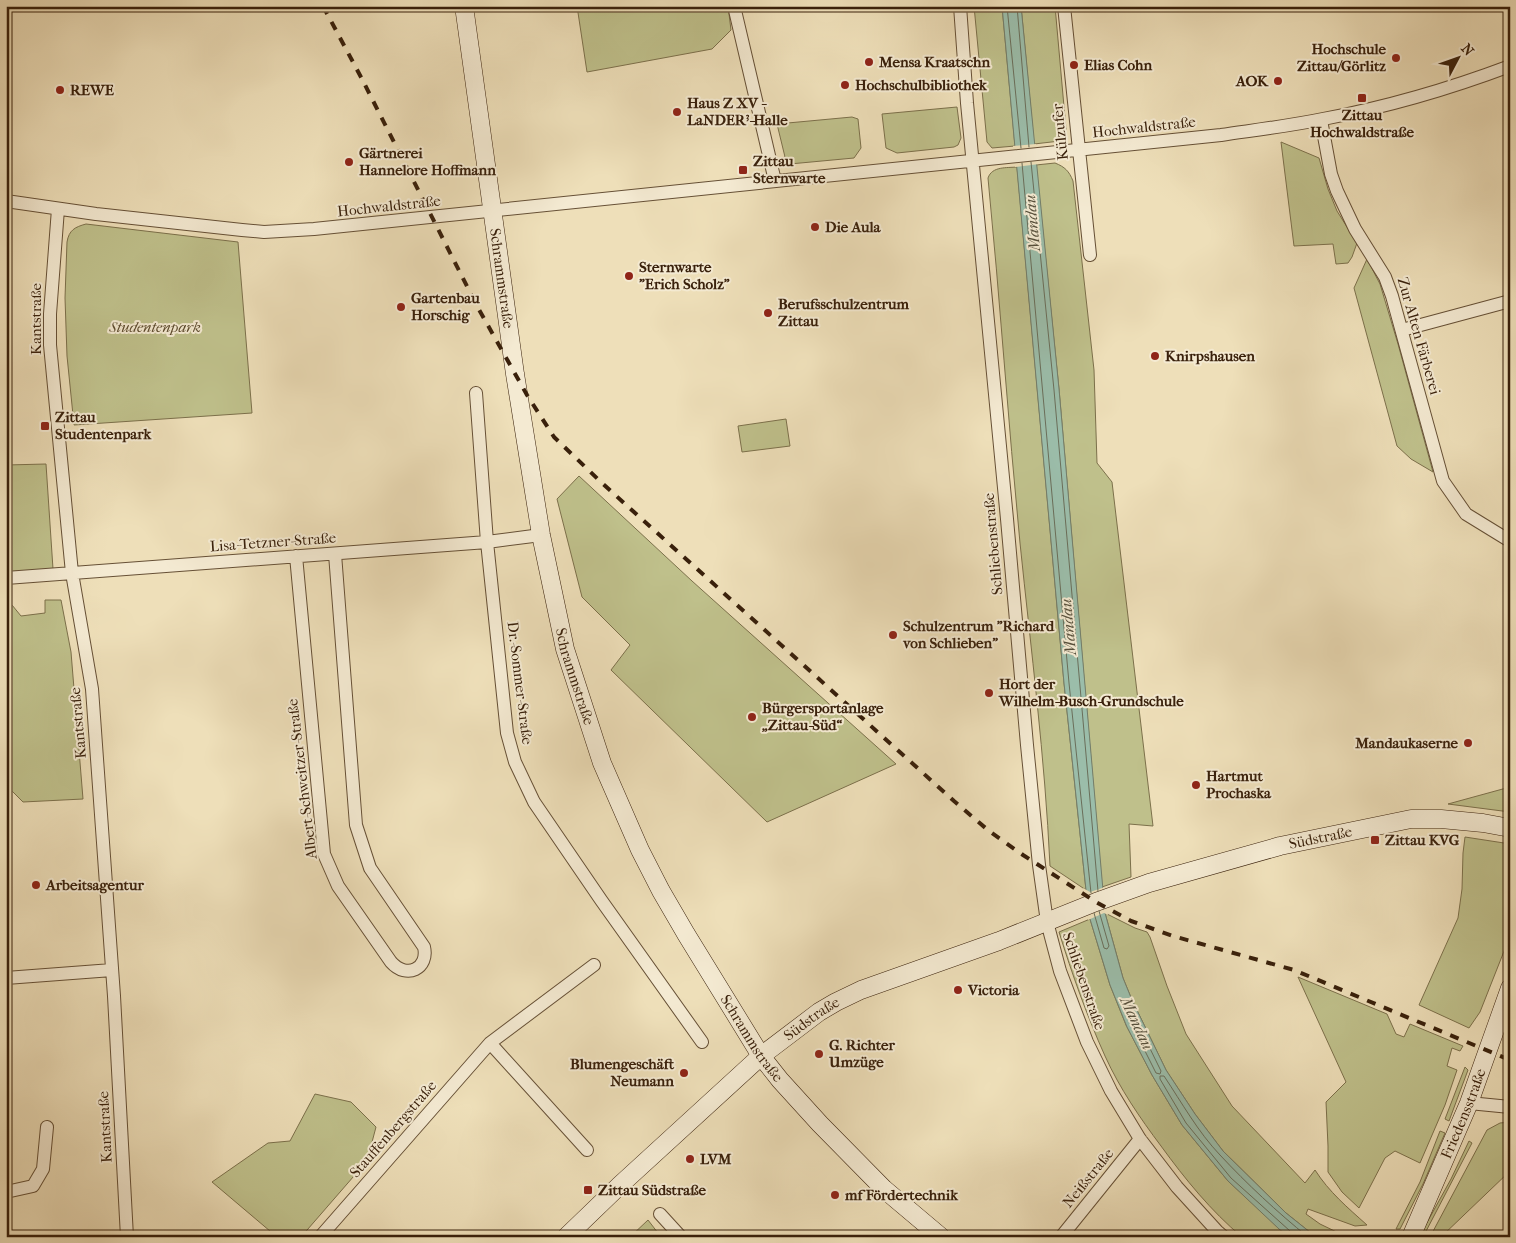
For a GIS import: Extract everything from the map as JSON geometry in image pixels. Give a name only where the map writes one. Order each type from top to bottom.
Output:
[{"type":"main road","name":"Schrammstraße","points":[[464,6],[515,374],[541,535],[565,648],[602,762],[640,850],[661,891],[761,1056],[780,1080],[884,1189],[941,1237]]},
{"type":"main road","name":"Südstraße","points":[[566,1237],[761,1056],[819,1012],[861,990],[912,973],[1135,888],[1280,846],[1411,818],[1441,818],[1510,828]]},
{"type":"main road","name":"Friedensstraße","points":[[1411,1237],[1469,1103],[1510,988]]},
{"type":"street","points":[[734,6],[774,180]]},
{"type":"street","name":"Schliebenstraße","points":[[960,6],[1027,744],[1040,866],[1053,919],[1060,971],[1087,1042],[1111,1091],[1140,1139],[1176,1187],[1224,1237]]},
{"type":"street","name":"Külzufer","points":[[1064,6],[1090,255]]},
{"type":"street","name":"Hochwaldstraße","points":[[6,201],[58,209],[264,232],[324,228],[1204,137],[1321,120],[1418,97],[1510,66]]},
{"type":"street","name":"Zur Alten Färberei","points":[[1321,120],[1331,174],[1337,192],[1355,229],[1385,277],[1402,330],[1443,481],[1466,514],[1510,541]]},
{"type":"street","name":"Kantstraße","points":[[58,209],[50,314],[50,345],[72,573],[92,689],[112,970],[127,1237]]},
{"type":"street","points":[[1402,330],[1510,301]]},
{"type":"street","name":"Dr.-Sommer-Straße","points":[[476,392],[487,542],[507,732],[515,762],[534,802],[702,1042]]},
{"type":"street","name":"Lisa-Tetzner-Straße","points":[[6,578],[487,542],[541,535]]},
{"type":"street","name":"Albert-Schweitzer-Straße","points":[[296,556],[324,854],[338,886],[391,962],[398,969],[407,972],[414,970],[422,963],[425,957],[424,946],[370,868],[356,826],[335,554]]},
{"type":"street","name":"Stauffenbergstraße","points":[[320,1237],[490,1043],[594,965]]},
{"type":"street","points":[[6,978],[112,970]]},
{"type":"street","points":[[490,1043],[587,1150]]},
{"type":"street","points":[[1469,1103],[1510,1107]]},
{"type":"street","points":[[6,1192],[33,1186],[43,1169],[47,1127]]},
{"type":"street","name":"Neißstraße","points":[[1061,1237],[1140,1139]]},
{"type":"street","points":[[660,1214],[681,1237]]},
{"type":"green space","points":[[577,6],[728,6],[731,30],[712,49],[587,72]]},
{"type":"green space","points":[[974,6],[1002,6],[1015,146],[992,148],[987,142]]},
{"type":"green space","points":[[1021,6],[1055,6],[1066,129],[1064,138],[1060,141],[1034,144]]},
{"type":"green space","points":[[957,107],[961,138],[958,145],[897,153],[886,148],[882,114]]},
{"type":"green space","points":[[852,117],[858,119],[861,148],[854,158],[779,165],[777,160],[785,157],[777,124]]},
{"type":"green space","points":[[1281,142],[1319,158],[1337,211],[1357,243],[1348,263],[1336,264],[1333,244],[1294,246]]},
{"type":"green space","points":[[1055,163],[1066,170],[1073,181],[1094,370],[1097,463],[1112,482],[1153,826],[1129,824],[1131,877],[1102,887],[1059,389],[1036,165]]},
{"type":"green space","points":[[1017,167],[1064,683],[1086,890],[1050,866],[1041,745],[1020,543],[988,178],[993,171]]},
{"type":"green space","name":"Studentenpark","points":[[86,224],[238,242],[252,413],[74,425],[67,356],[65,298],[67,242],[73,230]]},
{"type":"green space","points":[[1367,259],[1380,284],[1433,472],[1411,459],[1397,446],[1354,288]]},
{"type":"green space","points":[[786,419],[790,446],[742,452],[738,426]]},
{"type":"green space","points":[[46,464],[53,569],[6,572],[6,465]]},
{"type":"green space","name":"Bürgersportanlage „Zittau-Süd“","points":[[579,476],[692,581],[896,764],[767,822],[611,670],[630,645],[582,597],[557,499]]},
{"type":"green space","points":[[45,600],[61,600],[71,652],[83,799],[23,802],[6,785],[6,616],[12,605],[21,616],[45,613]]},
{"type":"green space","points":[[1510,787],[1510,812],[1448,804]]},
{"type":"green space","points":[[1465,837],[1504,843],[1510,846],[1510,936],[1480,1012],[1469,1028],[1419,1005],[1458,918]]},
{"type":"green space","points":[[1105,913],[1147,932],[1186,1034],[1232,1106],[1305,1183],[1315,1170],[1333,1193],[1367,1225],[1355,1226],[1308,1209],[1306,1214],[1320,1224],[1347,1237],[1316,1237],[1286,1213],[1223,1151],[1195,1114],[1166,1070],[1123,978]]},
{"type":"green space","points":[[1090,919],[1110,985],[1126,1025],[1152,1075],[1182,1125],[1228,1181],[1289,1237],[1242,1237],[1209,1205],[1189,1182],[1131,1103],[1117,1080],[1098,1041],[1059,932]]},
{"type":"green space","points":[[1298,977],[1387,1014],[1396,1034],[1404,1037],[1410,1024],[1463,1046],[1460,1051],[1452,1048],[1447,1066],[1457,1070],[1445,1105],[1420,1163],[1395,1151],[1385,1158],[1359,1208],[1342,1192],[1328,1172],[1326,1102],[1346,1082]]},
{"type":"green space","points":[[1465,1067],[1468,1070],[1449,1121],[1445,1119]]},
{"type":"green space","points":[[315,1094],[351,1102],[376,1127],[367,1161],[301,1237],[289,1237],[283,1231],[277,1237],[212,1182],[268,1143],[290,1141]]},
{"type":"green space","points":[[1510,1122],[1510,1171],[1441,1237],[1430,1237],[1487,1130],[1500,1123]]},
{"type":"green space","points":[[1440,1131],[1445,1133],[1423,1184],[1400,1229],[1396,1229],[1420,1182]]},
{"type":"green space","points":[[1469,1141],[1472,1143],[1423,1237],[1419,1237],[1451,1179]]},
{"type":"green space","points":[[648,1220],[658,1233],[654,1237],[630,1237]]},
{"type":"water","name":"Mandau","points":[[1002,6],[1021,6],[1059,389],[1105,913],[1123,978],[1166,1070],[1195,1114],[1223,1151],[1286,1213],[1316,1237],[1289,1237],[1279,1229],[1228,1181],[1182,1125],[1152,1075],[1127,1027],[1110,985],[1090,919],[1064,683]]},
{"type":"pier","points":[[1036,144],[1039,164],[1015,167],[1013,146]]},
{"type":"pier","points":[[1105,887],[1108,915],[1104,913],[1088,920],[1083,888],[1090,892]]},
{"type":"railway","points":[[323,6],[477,306],[527,395],[554,437],[603,484],[954,801],[989,831],[1023,855],[1096,902],[1131,921],[1173,936],[1294,970],[1510,1060]]},
{"type":"place","name":"Hochschule Zittau/Görlitz","points":[[1396,58]]},
{"type":"place","name":"Mensa Kraatschn","points":[[869,62]]},
{"type":"place","name":"Elias Cohn","points":[[1074,65]]},
{"type":"place","name":"AOK","points":[[1278,81]]},
{"type":"place","name":"Hochschulbibliothek","points":[[845,85]]},
{"type":"place","name":"REWE","points":[[60,90]]},
{"type":"place","name":"Zittau Hochwaldstraße","points":[[1362,98]]},
{"type":"place","name":"Haus Z XV - LaNDER³-Halle","points":[[677,112]]},
{"type":"place","name":"Gärtnerei Hannelore Hoffmann","points":[[349,162]]},
{"type":"place","name":"Zittau Sternwarte","points":[[743,170]]},
{"type":"place","name":"Die Aula","points":[[815,227]]},
{"type":"place","name":"Sternwarte \"Erich Scholz\"","points":[[629,276]]},
{"type":"place","name":"Gartenbau Horschig","points":[[401,307]]},
{"type":"place","name":"Berufsschulzentrum Zittau","points":[[768,313]]},
{"type":"place","name":"Knirpshausen","points":[[1155,356]]},
{"type":"place","name":"Zittau Studentenpark","points":[[45,426]]},
{"type":"place","name":"Schulzentrum \"Richard von Schlieben\"","points":[[893,635]]},
{"type":"place","name":"Hort der Wilhelm-Busch-Grundschule","points":[[989,693]]},
{"type":"place","name":"Bürgersportanlage „Zittau-Süd“","points":[[752,717]]},
{"type":"place","name":"Mandaukaserne","points":[[1468,743]]},
{"type":"place","name":"Hartmut Prochaska","points":[[1196,785]]},
{"type":"place","name":"Zittau KVG","points":[[1375,840]]},
{"type":"place","name":"Arbeitsagentur","points":[[36,885]]},
{"type":"place","name":"Victoria","points":[[958,990]]},
{"type":"place","name":"G. Richter Umzüge","points":[[819,1054]]},
{"type":"place","name":"Blumengeschäft Neumann","points":[[684,1073]]},
{"type":"place","name":"LVM","points":[[690,1159]]},
{"type":"place","name":"Zittau Südstraße","points":[[588,1190]]},
{"type":"place","name":"mf Fördertechnik","points":[[835,1195]]}]
